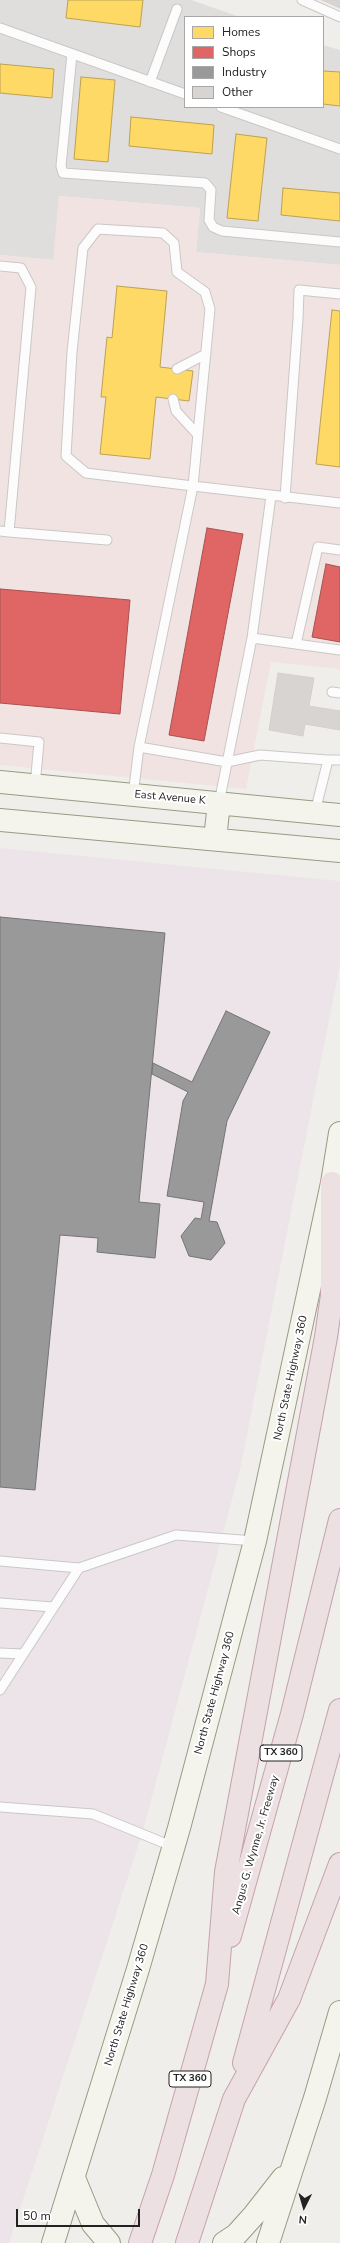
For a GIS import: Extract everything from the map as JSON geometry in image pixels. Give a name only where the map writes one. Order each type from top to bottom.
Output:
[{"type":"highway","points":[[217,1984],[226,1872],[247,1767],[327,1330],[332,1295],[332,1182]]},
{"type":"highway","name":"Angus G. Wynne, Jr. Freeway","points":[[217,1984],[292,1714],[340,1520]]},
{"type":"highway","points":[[187,2243],[209,2180],[234,2099],[340,1710]]},
{"type":"highway","points":[[234,2099],[289,1999],[340,1864]]},
{"type":"highway","name":"TX 360","points":[[140,2243],[163,2175],[217,1984]]},
{"type":"main road","name":"East Avenue K","points":[[0,782],[340,815]]},
{"type":"main road","points":[[215,839],[219,803]]},
{"type":"main road","points":[[0,820],[340,851]]},
{"type":"main road","name":"North State Highway 360","points":[[53,2243],[174,1847],[255,1541],[332,1182],[340,1133]]},
{"type":"main road","points":[[268,2243],[340,2012]]},
{"type":"main road","points":[[224,2243],[236,2235],[254,2215],[292,2165]]},
{"type":"main road","points":[[74,2178],[93,2224],[109,2243]]},
{"type":"lane","points":[[302,0],[340,17]]},
{"type":"lane","points":[[150,82],[177,9]]},
{"type":"lane","points":[[0,28],[184,94]]},
{"type":"lane","points":[[72,54],[61,166],[63,173],[205,183],[211,190],[209,220],[213,227],[222,231],[340,242]]},
{"type":"lane","points":[[224,108],[340,149]]},
{"type":"lane","points":[[133,795],[139,746],[193,486],[210,309],[205,292],[177,272],[174,243],[163,233],[98,229],[83,248],[72,352],[66,456],[86,474],[193,486],[339,504]]},
{"type":"lane","points":[[0,266],[21,268],[31,287],[4,531],[108,540]]},
{"type":"lane","points":[[285,498],[298,319],[298,290],[340,294]]},
{"type":"lane","points":[[177,369],[206,354]]},
{"type":"lane","points":[[173,399],[176,412],[198,435]]},
{"type":"lane","points":[[219,803],[252,638],[270,496]]},
{"type":"lane","points":[[296,644],[318,547],[340,550]]},
{"type":"lane","points":[[252,638],[340,650]]},
{"type":"lane","points":[[0,738],[39,742],[35,786]]},
{"type":"lane","points":[[139,746],[227,762],[260,755],[340,760]]},
{"type":"lane","points":[[315,812],[328,760]]},
{"type":"lane","points":[[0,1561],[79,1568],[176,1535],[255,1541]]},
{"type":"lane","points":[[0,1690],[79,1568]]},
{"type":"lane","points":[[0,1603],[53,1607]]},
{"type":"lane","points":[[0,1653],[23,1654]]},
{"type":"lane","points":[[0,1807],[93,1814],[174,1847]]},
{"type":"shaded area","points":[[0,0],[191,0],[237,16],[184,16],[184,108],[324,108],[324,45],[340,50],[340,265],[196,252],[200,208],[59,196],[54,260],[0,255]]},
{"type":"shaded area","points":[[59,196],[200,208],[196,252],[340,265],[340,669],[271,662],[246,789],[0,765],[0,255],[53,260]]},
{"type":"shaded area","points":[[0,848],[340,881],[340,965],[240,1470],[142,1834],[9,2243],[0,2243]]},
{"type":"building: Homes","points":[[68,0],[143,0],[140,27],[66,18]]},
{"type":"building: Homes","points":[[0,64],[54,69],[52,98],[0,93]]},
{"type":"building: Homes","points":[[324,71],[340,72],[340,106],[324,104]]},
{"type":"building: Homes","points":[[81,77],[115,80],[108,162],[74,159]]},
{"type":"building: Homes","points":[[131,117],[214,125],[212,154],[129,146]]},
{"type":"building: Homes","points":[[236,134],[267,138],[258,221],[227,218]]},
{"type":"building: Homes","points":[[283,188],[340,193],[340,221],[281,215]]},
{"type":"building: Homes","points":[[117,286],[167,291],[160,367],[193,371],[189,401],[156,397],[150,459],[100,454],[106,397],[101,397],[107,337],[112,338]]},
{"type":"building: Homes","points":[[332,310],[340,311],[340,467],[316,464]]},
{"type":"building: Shops","points":[[207,528],[243,534],[204,741],[169,735]]},
{"type":"building: Shops","points":[[326,564],[340,567],[340,642],[312,637]]},
{"type":"building: Shops","points":[[0,589],[130,600],[120,714],[0,703]]},
{"type":"building: Industry","points":[[0,917],[165,933],[139,1202],[160,1204],[155,1258],[97,1252],[98,1238],[60,1235],[35,1490],[0,1487]]},
{"type":"building: Industry","points":[[226,1011],[270,1032],[227,1121],[209,1221],[217,1222],[225,1243],[211,1260],[189,1256],[181,1236],[195,1218],[201,1219],[204,1202],[167,1196],[183,1101],[188,1092],[152,1074],[153,1063],[192,1082]]},
{"type":"building: Other","points":[[322,0],[340,0],[340,8]]},
{"type":"building: Other","points":[[278,673],[314,678],[309,706],[340,711],[340,730],[305,724],[303,736],[269,730]]}]
